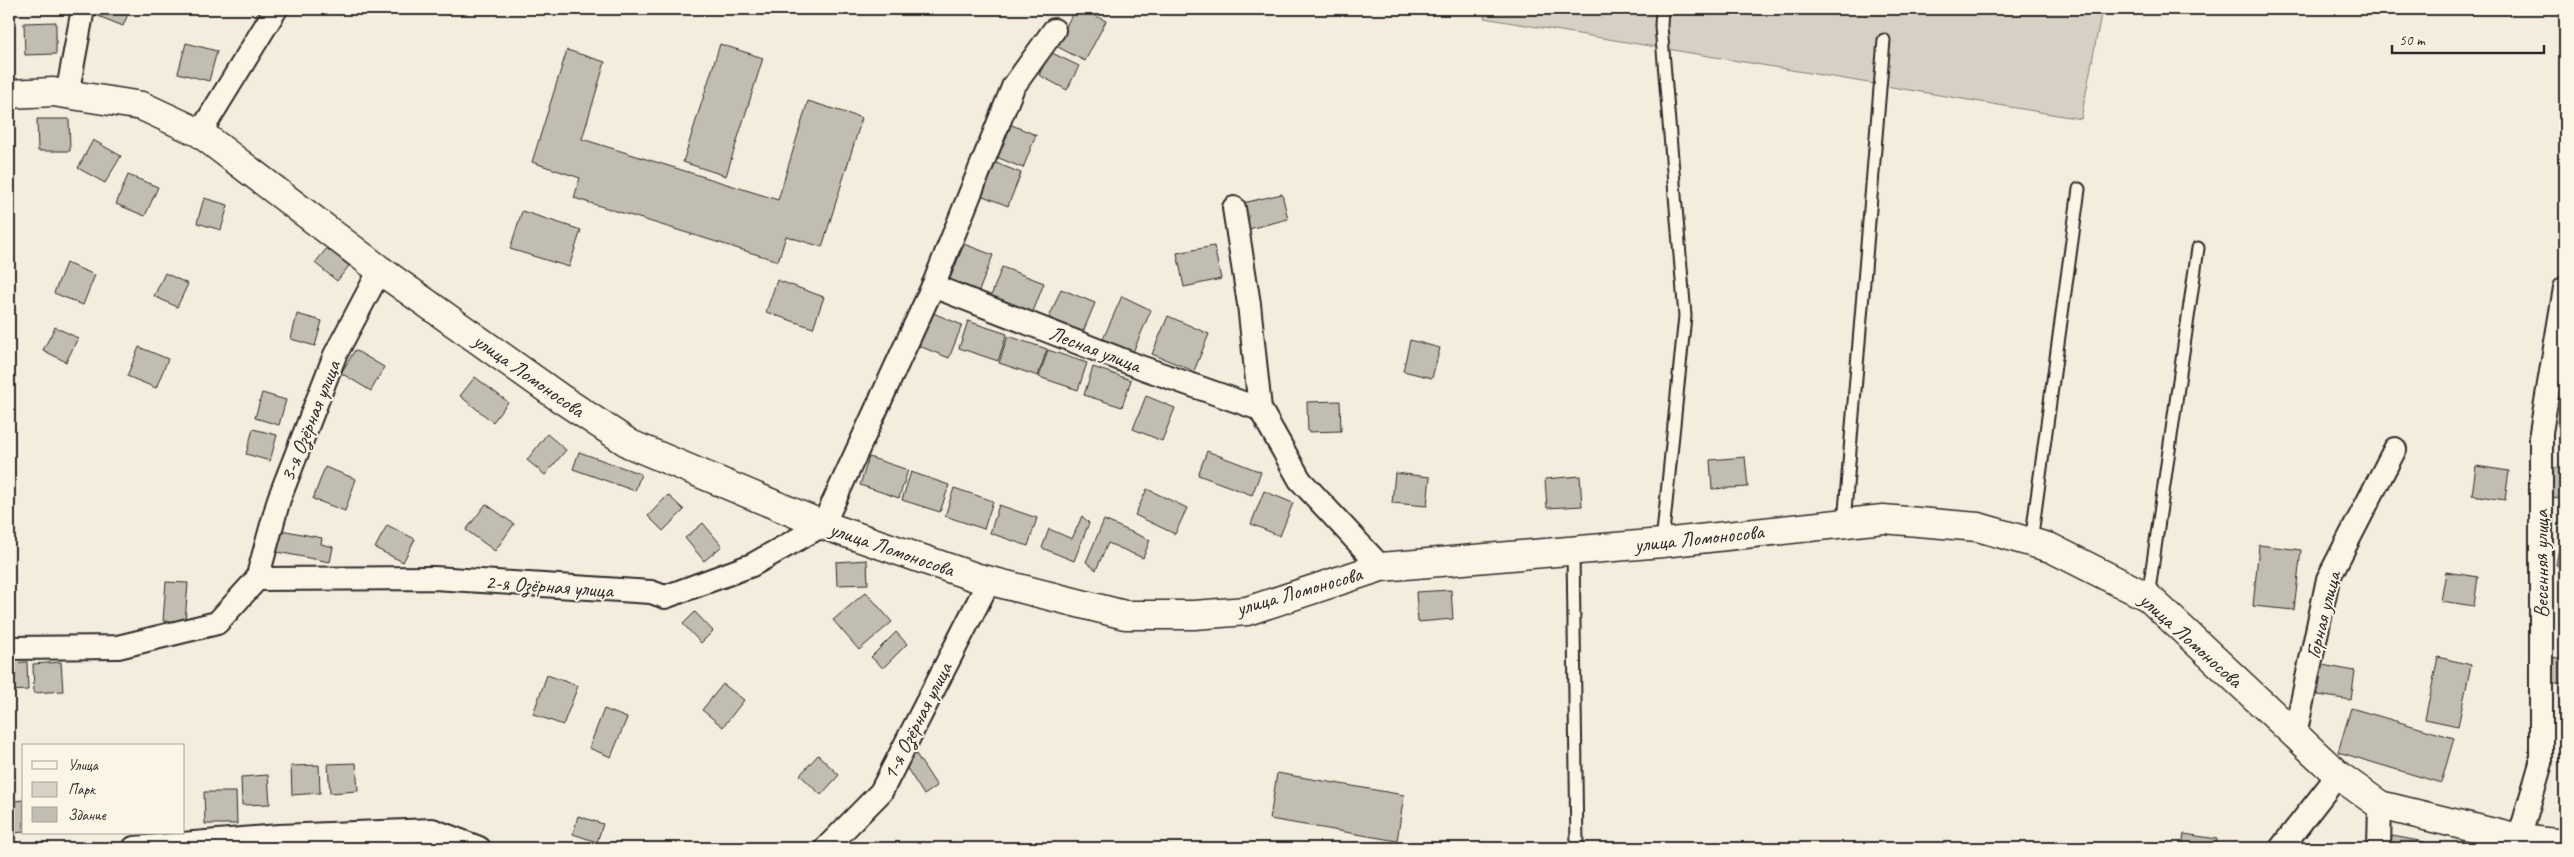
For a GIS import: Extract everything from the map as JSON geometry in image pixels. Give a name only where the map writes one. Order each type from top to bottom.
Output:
[{"type":"street","points":[[67,94],[82,9]]},
{"type":"street","points":[[200,133],[276,9]]},
{"type":"street","points":[[823,525],[933,286],[1014,87],[1054,30]]},
{"type":"street","name":"улица Ломоносова","points":[[9,94],[67,94],[142,106],[200,133],[380,270],[560,398],[630,444],[823,525],[990,581],[1125,615],[1194,615],[1248,611],[1381,567],[1573,549],[1662,543],[1883,519],[1978,527],[2051,548],[2148,597],[2338,775],[2380,804],[2519,840],[2565,844]]},
{"type":"street","points":[[1234,208],[1249,304],[1260,409],[1300,480],[1381,567]]},
{"type":"street","name":"3-я Озёрная улица","points":[[257,579],[279,499],[335,355],[380,270]]},
{"type":"street","name":"Лесная улица","points":[[933,286],[1143,368],[1260,409]]},
{"type":"street","name":"Весенняя улица","points":[[2519,840],[2541,763],[2541,432],[2565,288]]},
{"type":"street","name":"Горная улица","points":[[2295,735],[2328,578],[2395,449]]},
{"type":"street","name":"2-я Озёрная улица","points":[[257,579],[434,578],[651,592],[666,597],[752,565],[823,525]]},
{"type":"street","points":[[9,648],[118,647],[217,623],[257,579]]},
{"type":"street","name":"1-я Озёрная улица","points":[[826,848],[881,792],[990,581]]},
{"type":"street","points":[[2281,848],[2338,775]]},
{"type":"street","points":[[2379,848],[2380,804]]},
{"type":"street","points":[[134,848],[279,836],[432,830],[479,848]]},
{"type":"lane","points":[[1662,9],[1661,26],[1685,316],[1662,543]]},
{"type":"lane","points":[[1844,523],[1884,40]]},
{"type":"lane","points":[[2030,542],[2079,189]]},
{"type":"lane","points":[[2148,597],[2198,248]]},
{"type":"lane","points":[[1573,549],[1576,848]]},
{"type":"green space","points":[[1487,9],[2102,9],[2081,119],[1484,18]]},
{"type":"building","points":[[95,9],[130,9],[123,26],[93,14]]},
{"type":"building","points":[[1075,9],[1082,9],[1106,21],[1085,61],[1056,46]]},
{"type":"building","points":[[1099,9],[1111,9],[1109,14]]},
{"type":"building","points":[[56,22],[56,54],[25,55],[24,23]]},
{"type":"building","points":[[186,43],[217,51],[209,81],[178,73]]},
{"type":"building","points":[[720,44],[763,58],[726,176],[683,162]]},
{"type":"building","points":[[567,50],[605,62],[582,139],[778,200],[808,101],[862,118],[822,247],[786,236],[778,261],[574,198],[580,178],[532,162]]},
{"type":"building","points":[[1050,52],[1079,66],[1067,90],[1039,75]]},
{"type":"building","points":[[37,119],[69,119],[70,151],[38,151]]},
{"type":"building","points":[[1007,123],[1036,135],[1023,168],[994,156]]},
{"type":"building","points":[[93,140],[121,156],[105,183],[78,168]]},
{"type":"building","points":[[991,161],[1021,173],[1008,206],[978,194]]},
{"type":"building","points":[[128,175],[158,187],[145,216],[116,204]]},
{"type":"building","points":[[1282,194],[1288,219],[1249,229],[1243,203]]},
{"type":"building","points":[[204,198],[228,205],[221,230],[197,223]]},
{"type":"building","points":[[522,211],[581,230],[569,267],[510,249]]},
{"type":"building","points":[[964,244],[993,255],[979,291],[950,279]]},
{"type":"building","points":[[1214,246],[1221,279],[1184,287],[1177,253]]},
{"type":"building","points":[[327,248],[349,266],[337,281],[315,263]]},
{"type":"building","points":[[66,263],[95,275],[83,305],[54,293]]},
{"type":"building","points":[[1002,267],[1044,283],[1033,312],[991,296]]},
{"type":"building","points":[[165,273],[188,284],[177,307],[154,296]]},
{"type":"building","points":[[777,280],[824,297],[813,328],[766,312]]},
{"type":"building","points":[[1061,289],[1095,303],[1083,332],[1049,318]]},
{"type":"building","points":[[1122,296],[1151,310],[1133,352],[1103,339]]},
{"type":"building","points":[[933,313],[962,325],[949,358],[919,346]]},
{"type":"building","points":[[297,314],[322,321],[315,346],[291,339]]},
{"type":"building","points":[[1168,316],[1209,334],[1194,371],[1152,354]]},
{"type":"building","points":[[968,321],[1007,334],[998,361],[959,348]]},
{"type":"building","points":[[55,327],[78,338],[66,362],[43,350]]},
{"type":"building","points":[[1008,336],[1047,349],[1038,376],[999,363]]},
{"type":"building","points":[[1410,340],[1440,348],[1432,378],[1403,371]]},
{"type":"building","points":[[139,347],[168,359],[156,388],[127,376]]},
{"type":"building","points":[[355,350],[384,367],[371,391],[341,373]]},
{"type":"building","points":[[1048,350],[1087,363],[1078,390],[1039,377]]},
{"type":"building","points":[[1093,367],[1131,380],[1122,407],[1084,395]]},
{"type":"building","points":[[475,377],[508,402],[493,422],[460,396]]},
{"type":"building","points":[[262,393],[286,400],[279,425],[255,418]]},
{"type":"building","points":[[1146,396],[1175,408],[1162,441],[1133,429]]},
{"type":"building","points":[[1340,401],[1341,431],[1308,432],[1307,402]]},
{"type":"building","points":[[253,429],[277,435],[270,461],[246,454]]},
{"type":"building","points":[[547,434],[566,450],[545,475],[527,460]]},
{"type":"building","points":[[1207,451],[1261,472],[1252,495],[1198,475]]},
{"type":"building","points":[[579,452],[641,474],[635,491],[573,469]]},
{"type":"building","points":[[869,457],[908,470],[899,498],[860,485]]},
{"type":"building","points":[[1745,457],[1748,487],[1712,489],[1710,460]]},
{"type":"building","points":[[2476,466],[2509,471],[2505,500],[2472,495]]},
{"type":"building","points":[[325,467],[356,479],[345,511],[313,499]]},
{"type":"building","points":[[2549,467],[2565,469],[2565,499],[2545,496]]},
{"type":"building","points":[[911,472],[949,485],[940,512],[902,500]]},
{"type":"building","points":[[1395,473],[1430,477],[1427,506],[1392,503]]},
{"type":"building","points":[[1580,476],[1582,506],[1547,508],[1545,479]]},
{"type":"building","points":[[954,488],[993,501],[984,529],[945,516]]},
{"type":"building","points":[[1147,489],[1187,508],[1175,534],[1135,515]]},
{"type":"building","points":[[1264,491],[1293,503],[1280,536],[1251,524]]},
{"type":"building","points":[[668,495],[684,510],[663,531],[648,516]]},
{"type":"building","points":[[486,504],[514,524],[495,551],[466,530]]},
{"type":"building","points":[[999,505],[1037,518],[1028,546],[990,533]]},
{"type":"building","points":[[1082,516],[1089,523],[1074,561],[1042,548],[1049,529],[1072,539]]},
{"type":"building","points":[[1104,520],[1150,540],[1143,558],[1108,543],[1096,570],[1086,562]]},
{"type":"building","points":[[703,523],[722,546],[704,561],[685,538]]},
{"type":"building","points":[[387,525],[415,539],[403,562],[375,548]]},
{"type":"building","points":[[281,530],[322,538],[321,544],[333,547],[330,562],[277,552]]},
{"type":"building","points":[[2560,543],[2565,544],[2565,567],[2556,565]]},
{"type":"building","points":[[2259,545],[2301,550],[2294,610],[2253,606]]},
{"type":"building","points":[[867,560],[868,584],[837,585],[836,562]]},
{"type":"building","points":[[2446,572],[2478,577],[2474,606],[2441,601]]},
{"type":"building","points":[[166,582],[188,583],[185,622],[163,621]]},
{"type":"building","points":[[1451,590],[1453,619],[1418,622],[1416,592]]},
{"type":"building","points":[[866,592],[892,622],[859,650],[833,620]]},
{"type":"building","points":[[695,612],[713,631],[701,643],[683,624]]},
{"type":"building","points":[[896,632],[907,644],[883,668],[871,657]]},
{"type":"building","points":[[2438,657],[2471,665],[2458,726],[2425,719]]},
{"type":"building","points":[[2551,657],[2565,659],[2565,684],[2548,682]]},
{"type":"building","points":[[27,662],[28,690],[9,691],[9,663]]},
{"type":"building","points":[[61,662],[63,691],[34,693],[33,664]]},
{"type":"building","points":[[2322,665],[2355,671],[2351,700],[2318,695]]},
{"type":"building","points":[[547,675],[578,686],[563,725],[533,714]]},
{"type":"building","points":[[723,684],[744,700],[723,727],[702,710]]},
{"type":"building","points":[[2351,708],[2454,738],[2441,783],[2338,752]]},
{"type":"building","points":[[604,709],[627,718],[611,757],[589,748]]},
{"type":"building","points":[[916,754],[937,786],[924,795],[903,762]]},
{"type":"building","points":[[818,755],[839,775],[821,795],[800,775]]},
{"type":"building","points":[[356,763],[358,791],[330,793],[328,764]]},
{"type":"building","points":[[319,765],[320,793],[292,795],[291,766]]},
{"type":"building","points":[[1277,773],[1404,795],[1397,841],[1270,819]]},
{"type":"building","points":[[268,775],[270,804],[242,805],[241,777]]},
{"type":"building","points":[[204,792],[236,792],[237,824],[205,824]]},
{"type":"building","points":[[22,800],[22,832],[14,833],[14,801]]},
{"type":"building","points":[[578,816],[603,824],[597,842],[573,834]]},
{"type":"building","points":[[2184,834],[2217,839],[2216,848],[2182,848]]},
{"type":"building","points":[[2392,836],[2425,842],[2424,848],[2390,848]]},
{"type":"building","points":[[397,845],[398,848],[369,848],[369,847]]},
{"type":"building","points":[[436,846],[436,848],[408,848],[408,847]]}]
